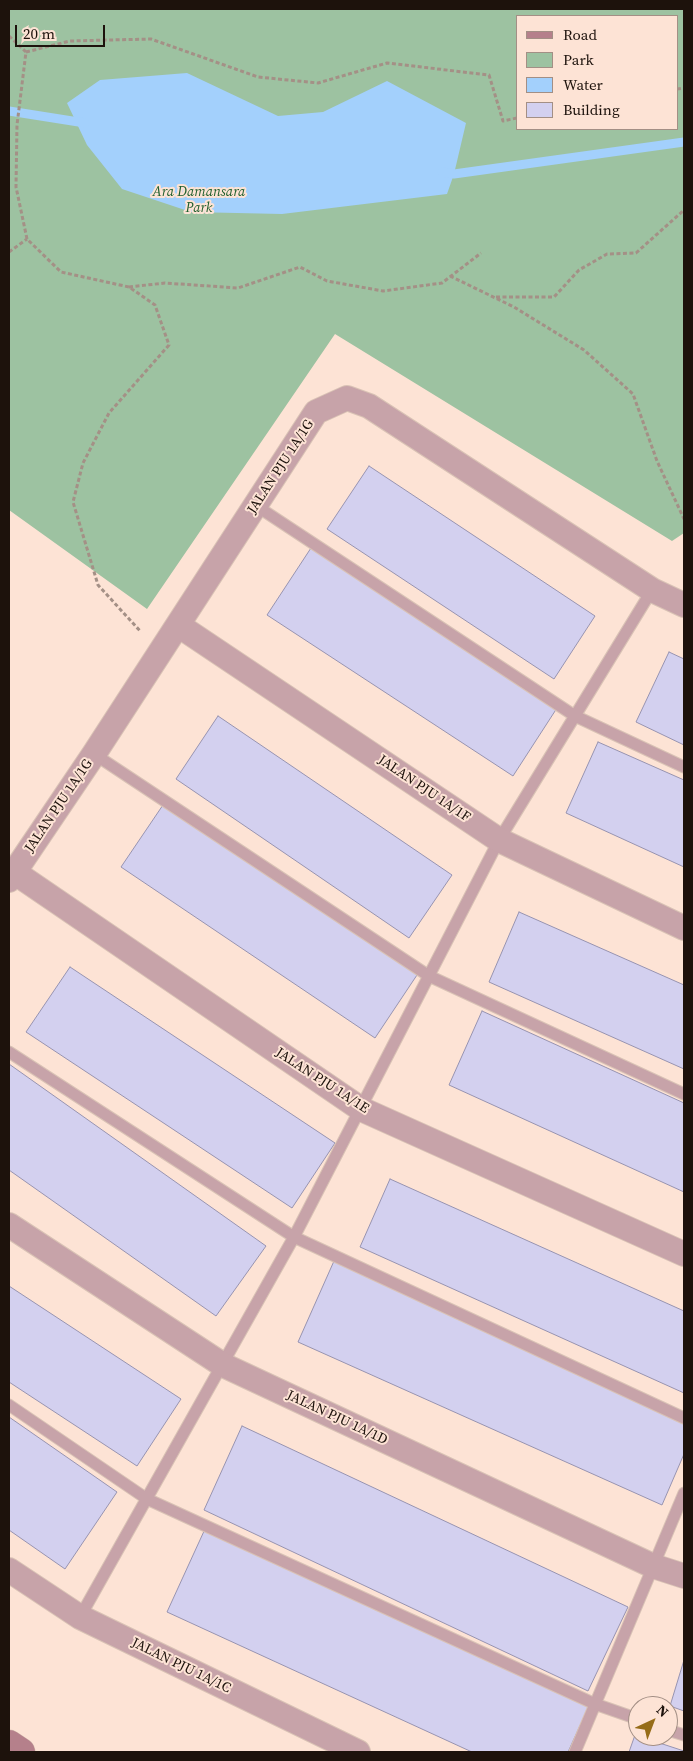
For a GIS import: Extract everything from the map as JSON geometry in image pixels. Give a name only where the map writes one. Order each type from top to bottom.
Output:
[{"type":"main road","points":[[9,1744],[22,1752]]},
{"type":"street","name":"JALAN PJU 1A/1G","points":[[12,876],[94,754],[316,412],[347,398],[369,406],[652,590],[683,601]]},
{"type":"street","name":"JALAN PJU 1A/1F","points":[[178,625],[499,840],[684,928]]},
{"type":"street","name":"JALAN PJU 1A/1E","points":[[12,876],[360,1109],[684,1254]]},
{"type":"street","name":"JALAN PJU 1A/1D","points":[[9,1224],[223,1365],[653,1566],[684,1576]]},
{"type":"street","name":"JALAN PJU 1A/1C","points":[[9,1570],[80,1617],[358,1752]]},
{"type":"lane","points":[[255,505],[575,716],[684,767]]},
{"type":"lane","points":[[80,1617],[294,1238],[499,840],[652,590]]},
{"type":"lane","points":[[94,754],[429,976],[684,1094]]},
{"type":"lane","points":[[9,1052],[294,1238],[684,1418]]},
{"type":"lane","points":[[9,1405],[147,1499],[595,1704],[628,1716]]},
{"type":"lane","points":[[575,1752],[684,1493]]},
{"type":"path","points":[[9,36],[26,52]]},
{"type":"path","points":[[26,52],[70,41],[150,39],[258,77],[318,83],[388,63],[489,75],[503,121],[516,118]]},
{"type":"path","points":[[26,52],[17,125],[16,187],[27,239],[61,272],[129,287],[165,283],[238,288],[300,267],[327,281],[383,291],[442,283],[481,253]]},
{"type":"path","points":[[493,297],[554,297],[579,270],[607,254],[636,254],[684,210]]},
{"type":"path","points":[[9,252],[27,239]]},
{"type":"path","points":[[450,276],[514,307],[584,350],[633,394],[657,461],[684,519]]},
{"type":"path","points":[[129,287],[155,305],[169,345],[109,413],[83,463],[73,502],[98,585],[160,652]]},
{"type":"green space","name":"Ara Damansara Park","points":[[9,9],[684,9],[684,533],[672,541],[335,334],[147,609],[9,510]]},
{"type":"water","points":[[187,73],[278,116],[323,112],[387,81],[466,123],[454,174],[447,194],[282,214],[191,212],[122,189],[87,145],[67,103],[100,80]]},
{"type":"building","points":[[369,466],[595,616],[554,679],[327,529]]},
{"type":"building","points":[[311,548],[557,708],[513,776],[267,615]]},
{"type":"building","points":[[669,652],[684,659],[684,745],[636,722]]},
{"type":"building","points":[[218,716],[452,875],[409,938],[176,779]]},
{"type":"building","points":[[598,742],[684,780],[684,867],[566,813]]},
{"type":"building","points":[[165,802],[419,972],[375,1038],[121,867]]},
{"type":"building","points":[[519,912],[684,985],[684,1069],[489,982]]},
{"type":"building","points":[[70,967],[335,1143],[292,1208],[26,1032]]},
{"type":"building","points":[[482,1011],[684,1103],[684,1192],[449,1085]]},
{"type":"building","points":[[9,1064],[266,1246],[216,1316],[9,1170]]},
{"type":"building","points":[[390,1179],[684,1311],[684,1393],[360,1247]]},
{"type":"building","points":[[334,1261],[684,1419],[684,1454],[662,1505],[298,1342]]},
{"type":"building","points":[[9,1286],[181,1399],[137,1466],[9,1382]]},
{"type":"building","points":[[9,1417],[117,1492],[65,1569],[9,1530]]},
{"type":"building","points":[[242,1426],[628,1607],[588,1691],[204,1510]]},
{"type":"building","points":[[205,1529],[589,1706],[568,1752],[472,1752],[167,1612]]},
{"type":"building","points":[[684,1660],[684,1711],[678,1709],[678,1696],[673,1696]]},
{"type":"building","points":[[631,1746],[669,1746],[684,1751],[684,1752],[629,1752]]},
{"type":"waterway","points":[[9,111],[85,123]]},
{"type":"waterway","points":[[442,172],[454,174],[684,142]]}]
